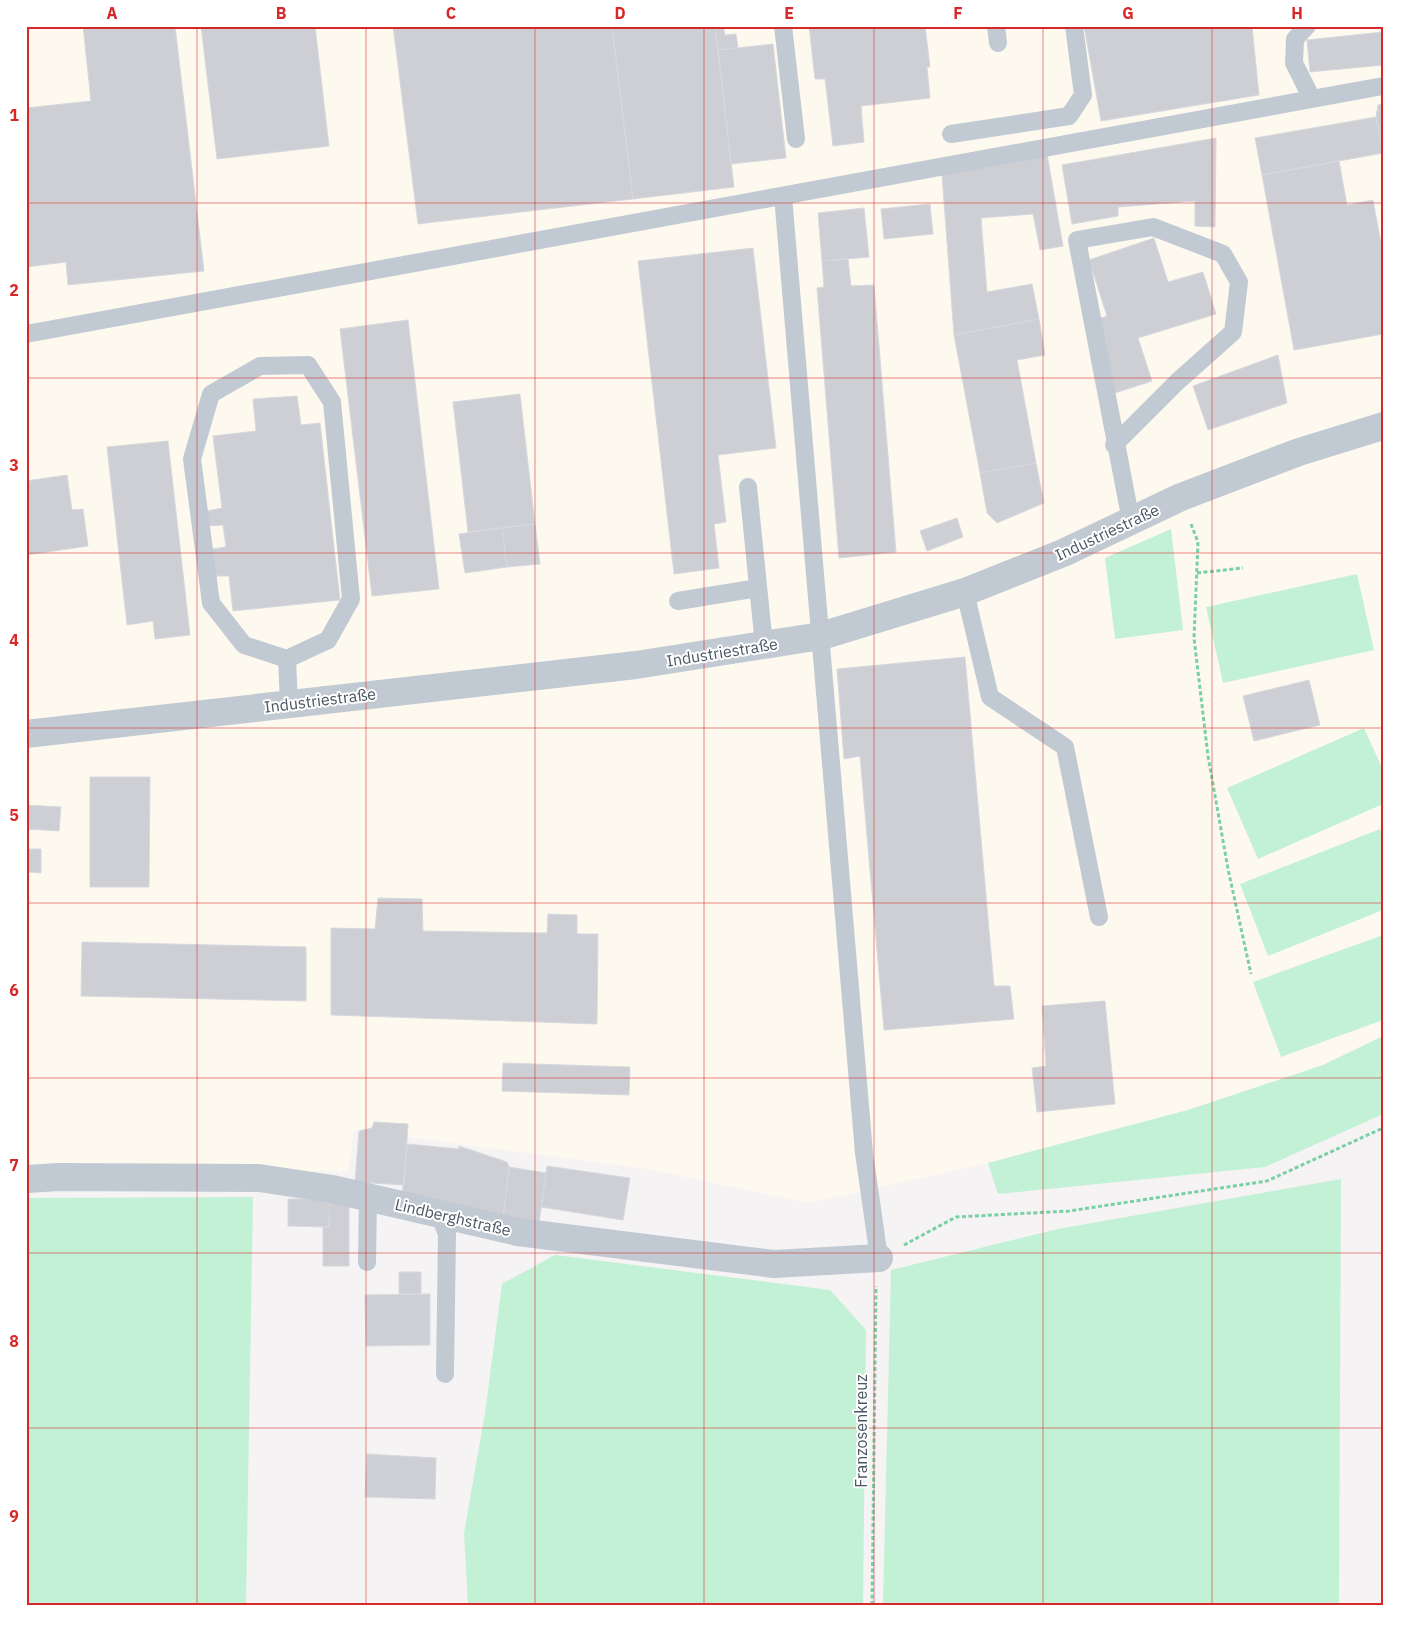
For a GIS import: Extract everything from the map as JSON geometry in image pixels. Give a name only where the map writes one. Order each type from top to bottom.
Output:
[{"type":"street","name":"Industriestraße","points":[[26,734],[636,665],[821,636],[965,592],[1063,553],[1181,497],[1299,452],[1383,426]]},
{"type":"street","name":"Lindberghstraße","points":[[26,1179],[59,1177],[259,1178],[368,1197],[518,1232],[774,1264],[880,1258]]},
{"type":"lane","points":[[783,26],[796,139]]},
{"type":"lane","points":[[951,134],[1069,116],[1083,95],[1074,26]]},
{"type":"lane","points":[[1307,26],[1295,39],[1294,63],[1312,99]]},
{"type":"lane","points":[[26,334],[1383,86]]},
{"type":"lane","points":[[783,196],[864,1152],[880,1258]]},
{"type":"lane","points":[[1114,445],[1177,382],[1233,332],[1239,282],[1223,254],[1153,227],[1077,240],[1114,445],[1131,521]]},
{"type":"lane","points":[[308,365],[332,402],[351,599],[328,640],[287,659],[244,645],[211,603],[192,459],[211,394],[260,366],[308,365]]},
{"type":"lane","points":[[748,486],[764,646]]},
{"type":"lane","points":[[678,601],[758,588]]},
{"type":"lane","points":[[965,592],[990,697],[1065,747],[1099,917]]},
{"type":"lane","points":[[287,659],[289,704]]},
{"type":"lane","points":[[367,1262],[368,1197]]},
{"type":"lane","points":[[439,1214],[447,1234],[445,1374]]},
{"type":"path","points":[[1181,497],[1198,542],[1194,638],[1208,756],[1228,869],[1251,974]]},
{"type":"path","points":[[1197,574],[1243,568]]},
{"type":"path","points":[[880,1258],[956,1216],[1069,1211],[1267,1181],[1383,1128]]},
{"type":"path","name":"Franzosenkreuz","points":[[872,1605],[874,1297],[880,1258]]},
{"type":"shaded area","points":[[26,26],[1383,26],[1383,1036],[1323,1065],[1188,1110],[988,1163],[809,1203],[647,1169],[354,1130],[348,1172],[130,1167],[26,1170]]},
{"type":"green space","points":[[1171,529],[1183,630],[1115,639],[1105,558]]},
{"type":"green space","points":[[1357,574],[1374,650],[1223,683],[1206,607]]},
{"type":"green space","points":[[1364,728],[1383,770],[1383,804],[1258,859],[1227,788]]},
{"type":"green space","points":[[1380,829],[1383,837],[1383,910],[1268,956],[1240,884]]},
{"type":"green space","points":[[1383,935],[1383,1020],[1281,1057],[1253,982]]},
{"type":"green space","points":[[1383,1036],[1383,1114],[1265,1167],[998,1194],[988,1163],[1188,1110],[1323,1065]]},
{"type":"green space","points":[[1341,1179],[1339,1605],[883,1605],[891,1270],[1058,1229]]},
{"type":"green space","points":[[253,1197],[246,1605],[26,1605],[26,1198]]},
{"type":"green space","points":[[555,1255],[830,1290],[866,1330],[863,1605],[468,1605],[464,1533],[485,1413],[502,1284]]},
{"type":"building","points":[[83,26],[175,26],[204,271],[68,285],[66,262],[26,267],[26,108],[91,101]]},
{"type":"building","points":[[201,26],[315,26],[329,146],[217,159]]},
{"type":"building","points":[[393,26],[612,26],[633,199],[418,224]]},
{"type":"building","points":[[612,26],[715,26],[734,187],[633,199]]},
{"type":"building","points":[[715,26],[723,26],[725,35],[736,34],[738,48],[718,50]]},
{"type":"building","points":[[809,26],[925,26],[930,67],[927,67],[930,98],[861,106],[864,142],[833,146],[825,79],[815,79]]},
{"type":"building","points":[[1084,26],[1252,26],[1259,95],[1101,121]]},
{"type":"building","points":[[1383,32],[1383,65],[1310,72],[1307,40]]},
{"type":"building","points":[[773,44],[786,158],[731,164],[718,50]]},
{"type":"building","points":[[1383,104],[1383,151],[1376,117],[1378,105]]},
{"type":"building","points":[[1376,117],[1383,153],[1262,175],[1255,138]]},
{"type":"building","points":[[1216,138],[1215,227],[1195,226],[1195,201],[1118,207],[1118,216],[1072,224],[1062,165]]},
{"type":"building","points":[[1047,154],[1063,246],[1040,250],[1033,214],[981,218],[987,292],[1032,284],[1039,319],[954,335],[942,175]]},
{"type":"building","points":[[1339,161],[1347,205],[1373,200],[1383,254],[1383,334],[1294,350],[1262,175]]},
{"type":"building","points":[[930,204],[933,234],[884,239],[881,209]]},
{"type":"building","points":[[864,208],[869,257],[822,261],[818,213]]},
{"type":"building","points":[[1154,238],[1168,282],[1203,272],[1216,314],[1138,338],[1152,381],[1115,393],[1095,320],[1107,316],[1089,260]]},
{"type":"building","points":[[753,248],[776,448],[718,455],[726,522],[714,524],[719,568],[674,574],[638,261]]},
{"type":"building","points":[[848,259],[851,286],[874,285],[896,552],[839,558],[817,288],[824,287],[822,261]]},
{"type":"building","points":[[1039,319],[1045,355],[1017,360],[1036,463],[980,473],[954,335]]},
{"type":"building","points":[[408,320],[439,589],[372,596],[340,329]]},
{"type":"building","points":[[1278,355],[1287,403],[1208,430],[1193,386]]},
{"type":"building","points":[[520,394],[535,524],[468,532],[453,402]]},
{"type":"building","points":[[297,396],[301,425],[320,423],[340,600],[233,611],[229,576],[215,576],[212,549],[226,547],[223,525],[209,526],[207,511],[222,508],[213,436],[256,431],[253,399]]},
{"type":"building","points":[[168,441],[190,635],[155,639],[153,621],[127,625],[107,447]]},
{"type":"building","points":[[1036,463],[1044,503],[997,523],[987,513],[980,473]]},
{"type":"building","points":[[67,475],[72,510],[83,509],[88,546],[26,555],[26,481]]},
{"type":"building","points":[[957,518],[963,537],[927,551],[920,531]]},
{"type":"building","points":[[535,524],[540,564],[507,567],[502,528]]},
{"type":"building","points":[[502,528],[507,567],[465,573],[459,534]]},
{"type":"building","points":[[965,657],[994,986],[1010,986],[1014,1019],[884,1030],[860,756],[844,759],[837,669]]},
{"type":"building","points":[[1309,680],[1320,725],[1254,741],[1243,696]]},
{"type":"building","points":[[90,777],[150,777],[149,887],[90,887]]},
{"type":"building","points":[[26,805],[61,807],[59,831],[26,829]]},
{"type":"building","points":[[28,849],[41,849],[41,873],[28,872]]},
{"type":"building","points":[[378,898],[422,899],[423,931],[547,933],[548,914],[577,915],[577,934],[598,934],[597,1024],[331,1015],[331,928],[375,929]]},
{"type":"building","points":[[82,942],[306,947],[306,1001],[81,996]]},
{"type":"building","points":[[1105,1001],[1115,1104],[1037,1112],[1032,1068],[1046,1066],[1042,1006]]},
{"type":"building","points":[[503,1063],[630,1067],[629,1095],[502,1091]]},
{"type":"building","points":[[374,1122],[408,1124],[404,1185],[355,1182],[359,1131],[372,1128]]},
{"type":"building","points":[[407,1144],[459,1149],[459,1146],[507,1162],[509,1167],[503,1219],[402,1197]]},
{"type":"building","points":[[547,1166],[630,1178],[623,1220],[541,1207]]},
{"type":"building","points":[[509,1167],[546,1173],[539,1223],[503,1219]]},
{"type":"building","points":[[288,1199],[330,1199],[329,1227],[288,1226]]},
{"type":"building","points":[[330,1199],[349,1200],[349,1266],[323,1266],[323,1227],[329,1227]]},
{"type":"building","points":[[399,1272],[421,1272],[421,1294],[399,1294]]},
{"type":"building","points":[[430,1294],[430,1345],[366,1346],[365,1295]]},
{"type":"building","points":[[367,1454],[436,1458],[435,1499],[365,1497]]}]
